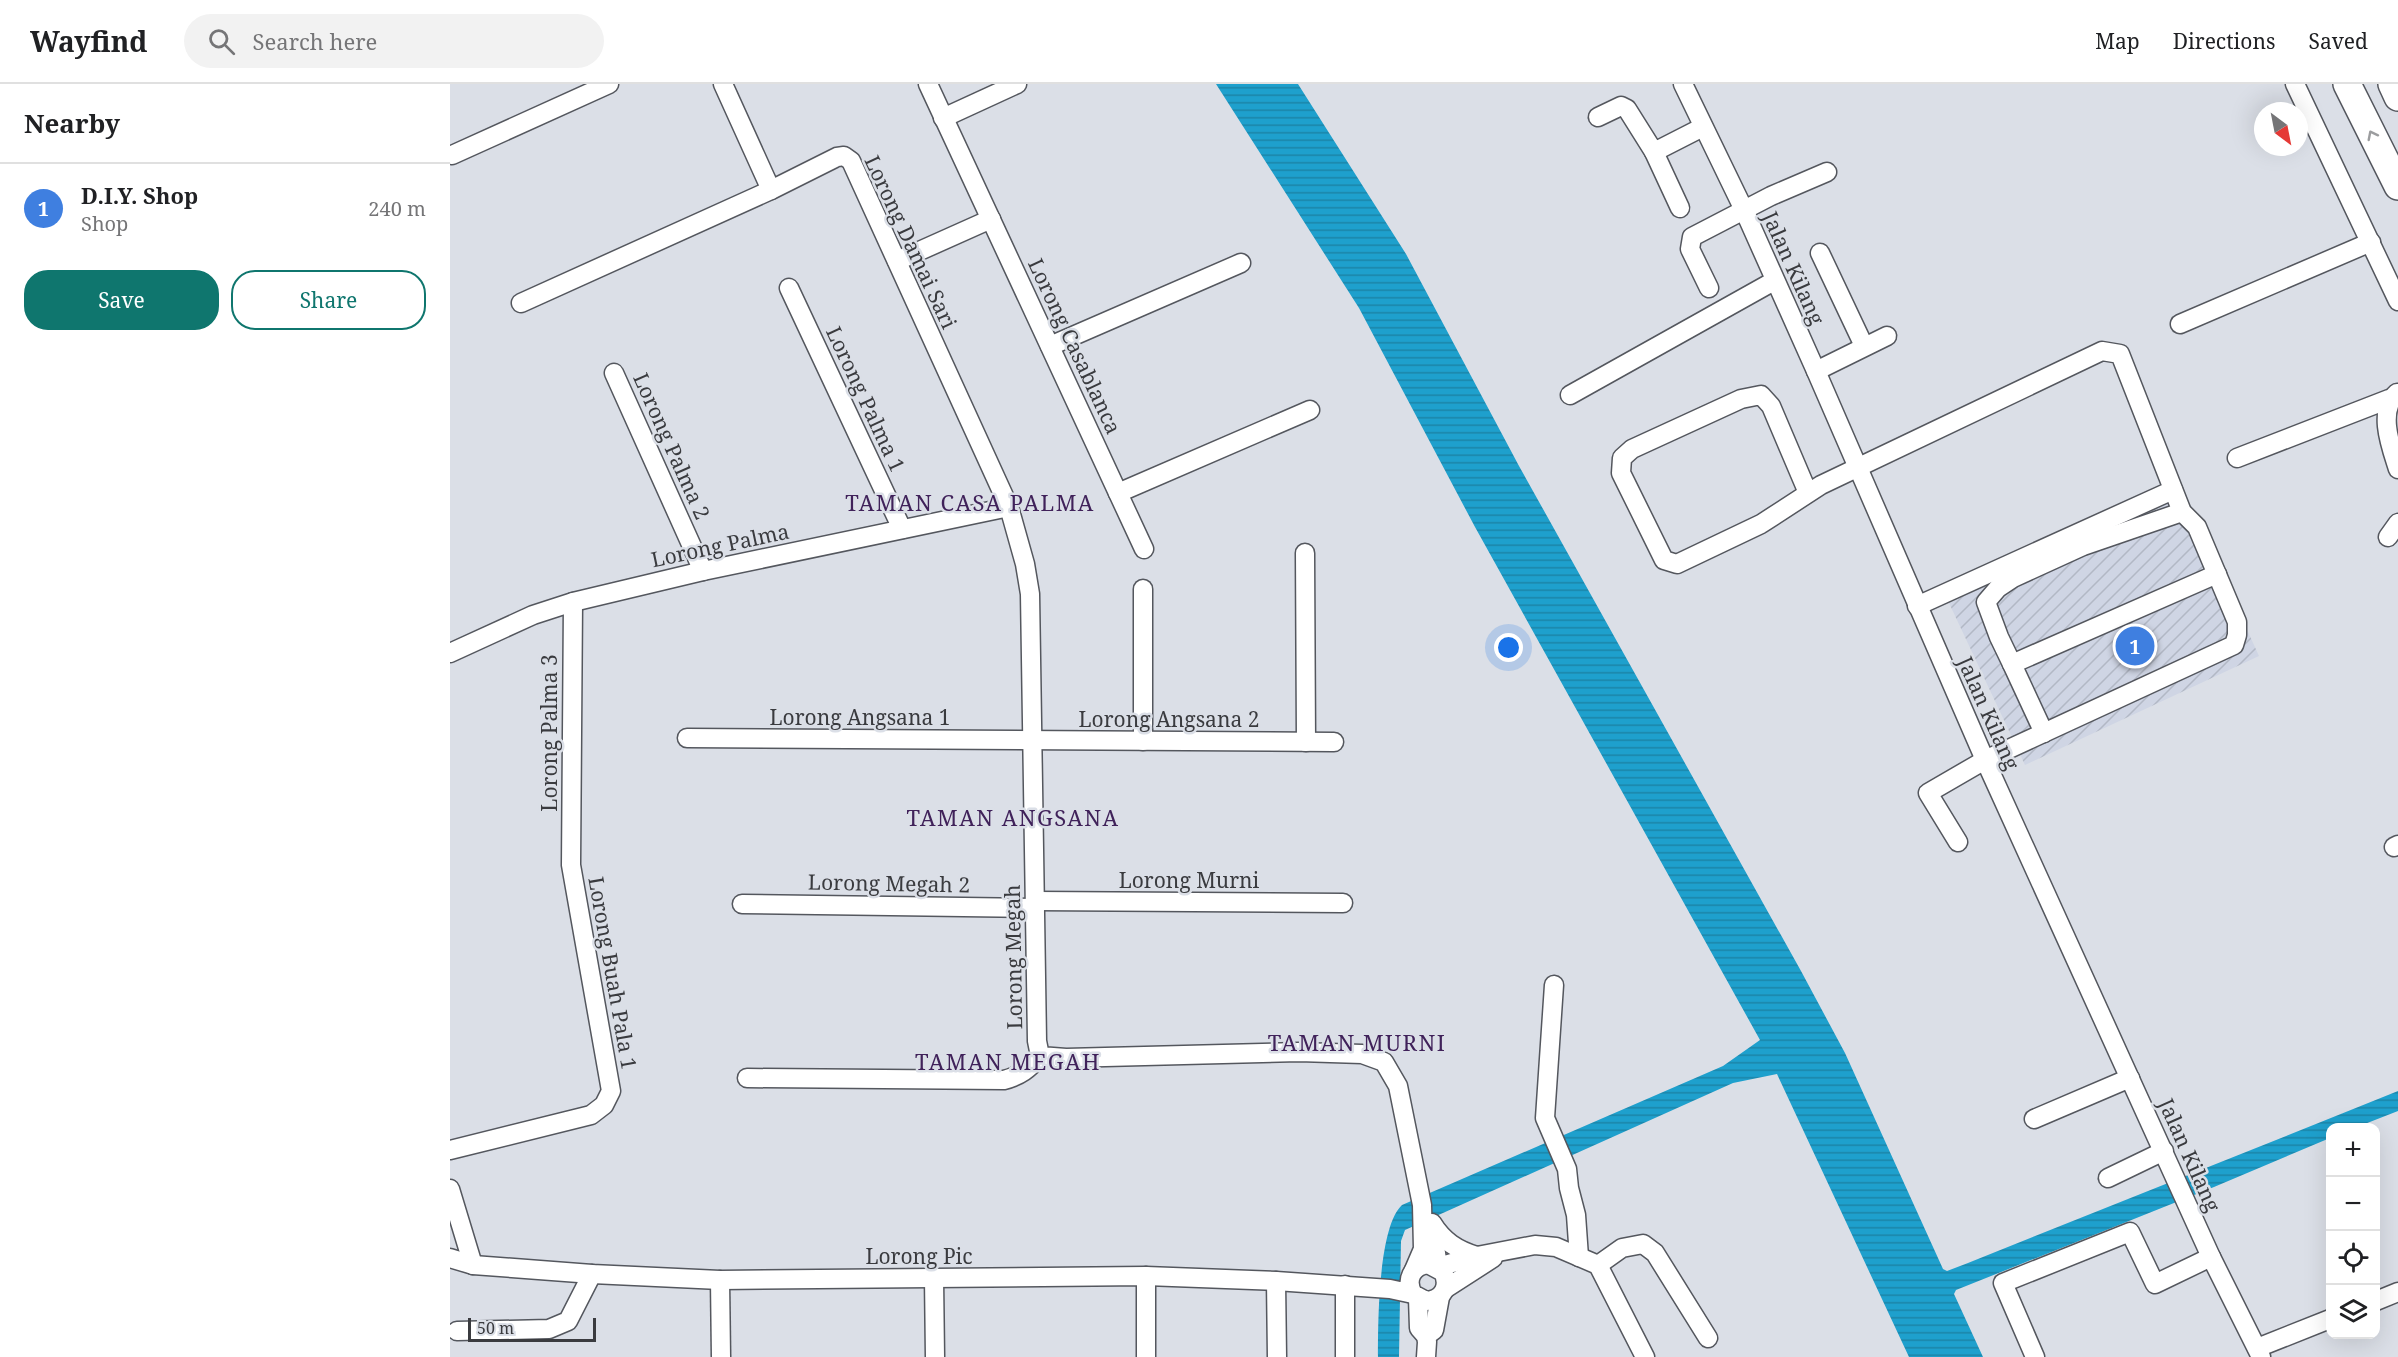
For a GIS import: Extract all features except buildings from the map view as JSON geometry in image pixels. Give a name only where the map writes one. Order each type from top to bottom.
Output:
[{"type":"highway","points":[[2347,84],[2398,186]]},
{"type":"highway","points":[[2391,84],[2398,97]]},
{"type":"street","points":[[452,155],[609,84]]},
{"type":"street","points":[[723,84],[771,190]]},
{"type":"street","name":"Lorong Casablanca","points":[[928,84],[1144,549]]},
{"type":"street","points":[[943,118],[1017,84]]},
{"type":"street","name":"Jalan Kilang","points":[[1683,84],[1744,210],[1816,371],[1985,760],[2211,1257],[2259,1353]]},
{"type":"street","points":[[2295,84],[2398,302]]},
{"type":"street","points":[[1598,117],[1621,106],[1627,109],[1654,152],[1680,208]]},
{"type":"street","points":[[1654,152],[1703,127]]},
{"type":"street","name":"Lorong Damai Sari","points":[[521,303],[844,156],[851,161],[1009,507]]},
{"type":"street","points":[[1709,288],[1690,249],[1692,237],[1827,172]]},
{"type":"street","points":[[897,261],[991,219]]},
{"type":"street","points":[[2180,324],[2371,242]]},
{"type":"street","points":[[1820,253],[1864,346]]},
{"type":"street","points":[[1050,346],[1241,263]]},
{"type":"street","points":[[1570,395],[1774,281]]},
{"type":"street","name":"Lorong Palma 1","points":[[789,288],[902,529]]},
{"type":"street","points":[[1816,371],[1887,336]]},
{"type":"street","points":[[1808,493],[1771,406],[1761,395],[1741,399],[1632,449],[1622,458],[1621,473],[1664,560],[1677,564],[1761,524],[1808,493],[2102,351],[2120,354],[2182,512],[2197,527],[2237,622],[2234,645],[1985,760],[1928,793],[1958,842]]},
{"type":"street","name":"Lorong Palma 2","points":[[614,373],[703,570]]},
{"type":"street","points":[[2237,458],[2394,396]]},
{"type":"street","points":[[2394,396],[2387,411],[2388,441],[2398,469]]},
{"type":"street","points":[[1118,493],[1311,410]]},
{"type":"street","points":[[1917,606],[2173,490]]},
{"type":"street","name":"Lorong Palma","points":[[450,653],[533,615],[573,602],[703,570],[1009,507]]},
{"type":"street","name":"Lorong Megah","points":[[1009,507],[1025,564],[1030,594],[1037,1041],[1040,1056],[1066,1058],[1299,1052],[1362,1054],[1384,1062],[1398,1086],[1420,1198],[1428,1212],[1427,1223],[1438,1268]]},
{"type":"street","points":[[2044,733],[1999,637],[1986,602],[1998,588],[2013,578],[2083,546],[2182,512]]},
{"type":"street","points":[[1305,553],[1306,742]]},
{"type":"street","points":[[2012,664],[2217,574]]},
{"type":"street","points":[[1143,589],[1143,741]]},
{"type":"street","name":"Lorong Palma 3","points":[[571,865],[573,602]]},
{"type":"street","name":"Lorong Angsana 1","points":[[687,738],[1032,740]]},
{"type":"street","name":"Lorong Angsana 2","points":[[1032,740],[1335,742]]},
{"type":"street","name":"Lorong Buah Pala 1","points":[[450,1150],[591,1115],[604,1105],[611,1091],[571,865]]},
{"type":"street","name":"Lorong Murni","points":[[1035,904],[1344,903]]},
{"type":"street","name":"Lorong Megah 2","points":[[742,904],[1035,904]]},
{"type":"street","points":[[1554,985],[1545,1118],[1567,1169],[1576,1215],[1579,1257]]},
{"type":"street","points":[[747,1078],[1004,1080],[1017,1076],[1030,1068],[1040,1056]]},
{"type":"street","points":[[2034,1119],[2130,1078]]},
{"type":"street","points":[[2108,1178],[2164,1152]]},
{"type":"street","points":[[450,1189],[473,1265]]},
{"type":"street","points":[[1427,1223],[1447,1241],[1464,1252],[1477,1256]]},
{"type":"street","points":[[1427,1223],[1414,1285],[1419,1328],[1426,1345],[1442,1357]]},
{"type":"street","points":[[2035,1357],[2003,1283],[2130,1232],[2155,1284],[2211,1257]]},
{"type":"street","points":[[1598,1265],[1622,1248],[1642,1244],[1655,1253],[1708,1338]]},
{"type":"street","points":[[1414,1285],[1423,1265],[1438,1268],[1505,1250],[1535,1245],[1557,1247],[1598,1265],[1645,1357]]},
{"type":"street","points":[[1414,1285],[1432,1301],[1505,1250]]},
{"type":"street","name":"Lorong Pic","points":[[450,1258],[473,1265],[720,1280],[1146,1276],[1276,1281],[1390,1289],[1414,1285]]},
{"type":"street","points":[[1426,1345],[1434,1330],[1445,1277],[1438,1268]]},
{"type":"street","points":[[458,1331],[549,1329],[568,1321],[592,1274]]},
{"type":"street","points":[[1146,1276],[1146,1357]]},
{"type":"street","points":[[934,1278],[935,1357]]},
{"type":"street","points":[[720,1280],[721,1357]]},
{"type":"street","points":[[1276,1281],[1277,1357]]},
{"type":"street","points":[[1345,1285],[1345,1357]]},
{"type":"street","points":[[2380,1300],[2398,1293]]},
{"type":"street","points":[[2259,1353],[2326,1321]]},
{"type":"shaded area","points":[[2185,493],[2259,656],[2025,765],[1949,603]]},
{"type":"water","points":[[1216,84],[1298,84],[1406,254],[1519,466],[1845,1053],[1943,1269],[1947,1271],[1968,1263],[2398,1091],[2398,1111],[2367,1123],[2326,1123],[2326,1140],[1956,1290],[1954,1294],[1983,1357],[1909,1357],[1777,1074],[1733,1083],[1405,1230],[1401,1241],[1399,1357],[1378,1357],[1379,1300],[1384,1254],[1394,1216],[1402,1205],[1723,1066],[1760,1040],[1475,527],[1359,308]]},
{"type":"place","name":"D.I.Y. Shop","points":[[2135,646]]},
{"type":"district","name":"TAMAN CASA PALMA","points":[[970,502]]},
{"type":"district","name":"TAMAN ANGSANA","points":[[1013,817]]},
{"type":"district","name":"TAMAN MURNI","points":[[1357,1042]]},
{"type":"district","name":"TAMAN MEGAH","points":[[1008,1061]]}]
